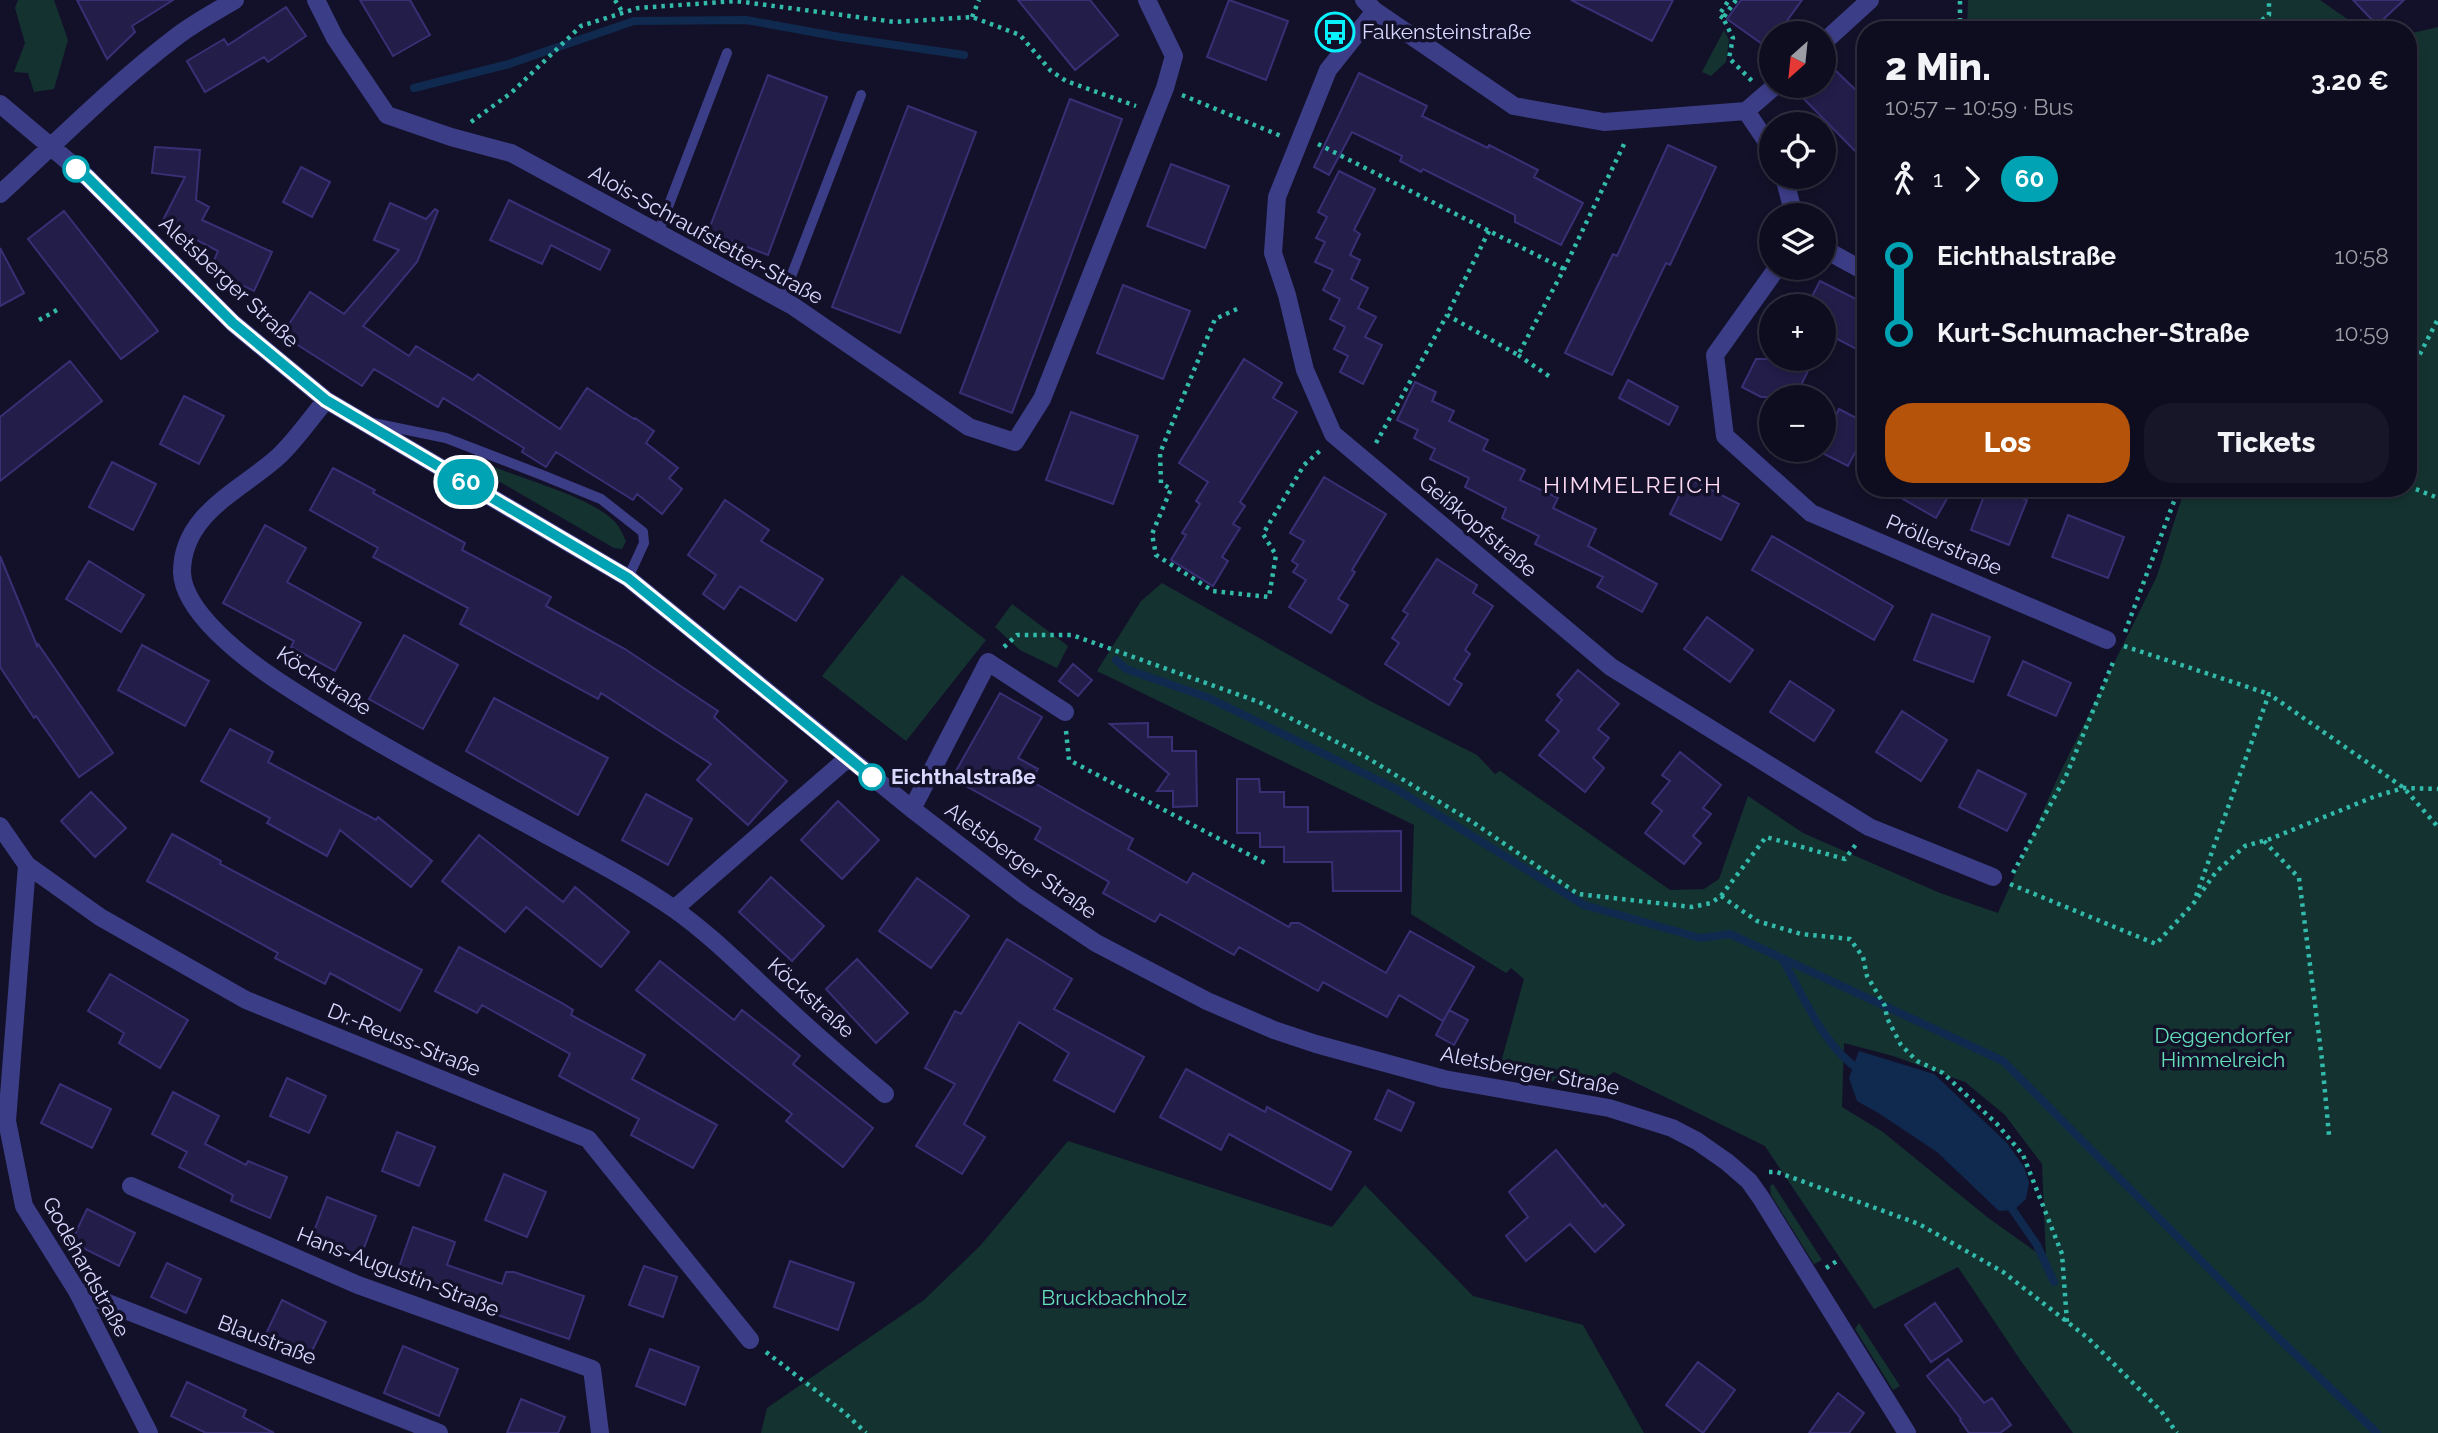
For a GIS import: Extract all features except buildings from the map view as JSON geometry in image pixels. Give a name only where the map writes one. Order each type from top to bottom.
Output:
[{"type":"street","points":[[0,194],[107,92],[168,43],[235,0]]},
{"type":"street","name":"Alois-Schraufstetter-Straße","points":[[316,0],[335,38],[387,115],[451,137],[510,153],[782,300],[969,427],[1015,442],[1042,398],[1165,88],[1174,56],[1147,0]]},
{"type":"street","points":[[1836,31],[1870,0]]},
{"type":"street","points":[[1369,5],[1514,106],[1604,122],[1746,111],[1761,98]]},
{"type":"street","name":"Geißkopfstraße","points":[[1369,5],[1328,70],[1277,197],[1273,253],[1287,295],[1305,370],[1335,436],[1611,667],[1869,827],[2000,880]]},
{"type":"street","name":"Aletsberger Straße","points":[[0,104],[87,177],[233,323],[326,400],[628,578],[912,809],[1024,895],[1096,943],[1207,1001],[1274,1030],[1316,1044],[1440,1078],[1609,1108],[1672,1128],[1697,1141],[1749,1181],[1908,1433]]},
{"type":"street","points":[[1746,111],[1759,130]]},
{"type":"street","points":[[1836,256],[1857,267]]},
{"type":"street","name":"Pröllerstraße","points":[[1768,280],[1714,355],[1725,436],[1811,513],[2113,642]]},
{"type":"street","name":"Köckstraße","points":[[326,400],[279,456],[224,497],[189,538],[183,554],[182,576],[197,611],[230,644],[316,706],[595,861],[674,909],[726,951],[814,1034],[885,1094]]},
{"type":"street","points":[[912,809],[988,662],[1065,712]]},
{"type":"street","points":[[674,909],[848,758]]},
{"type":"street","name":"Dr.-Reuss-Straße","points":[[0,826],[27,865],[100,917],[246,1000],[588,1139],[750,1340]]},
{"type":"street","name":"Godehardstraße","points":[[27,865],[7,1121],[24,1206],[77,1291],[149,1433]]},
{"type":"street","name":"Hans-Augustin-Straße","points":[[131,1186],[358,1285],[592,1368],[600,1433]]},
{"type":"street","name":"Blaustraße","points":[[77,1291],[439,1433]]},
{"type":"lane","points":[[658,233],[727,53]]},
{"type":"lane","points":[[782,300],[861,95]]},
{"type":"lane","points":[[363,421],[446,438],[601,499],[643,532],[644,543],[628,578]]},
{"type":"path","points":[[615,0],[623,13]]},
{"type":"path","points":[[972,17],[979,0]]},
{"type":"path","points":[[1729,0],[1719,15],[1733,38],[1729,58],[1759,81]]},
{"type":"path","points":[[1723,18],[1736,0]]},
{"type":"path","points":[[1960,0],[1960,21]]},
{"type":"path","points":[[2261,21],[2269,15],[2269,0]]},
{"type":"path","points":[[451,137],[511,93],[581,26],[639,8],[736,1],[895,22],[972,17],[1020,35],[1051,71],[1066,81],[1156,112]]},
{"type":"path","points":[[1165,88],[1300,139],[1564,269]]},
{"type":"path","points":[[1518,355],[1564,269],[1635,120]]},
{"type":"path","points":[[1366,462],[1447,315],[1489,231]]},
{"type":"path","points":[[1237,309],[1215,319],[1160,453],[1161,483],[1171,489],[1152,534],[1156,555],[1213,591],[1269,597],[1276,555],[1263,534],[1304,465],[1335,436]]},
{"type":"path","points":[[39,320],[57,310]]},
{"type":"path","points":[[1447,315],[1518,355],[1553,379]]},
{"type":"path","points":[[2417,360],[2438,319]]},
{"type":"path","points":[[2417,490],[2438,498]]},
{"type":"path","points":[[2175,497],[2113,642],[2066,776],[2000,880],[2156,944],[2193,904],[2216,872],[2245,846],[2264,841],[2376,796],[2404,788],[2438,789]]},
{"type":"path","points":[[988,662],[1017,635],[1072,635],[1259,702],[1366,757],[1474,823],[1578,894],[1666,905],[1692,906],[1712,903],[1721,896],[1766,837],[1845,859]]},
{"type":"path","points":[[2113,642],[2269,694],[2404,788],[2438,827]]},
{"type":"path","points":[[2193,904],[2269,694]]},
{"type":"path","points":[[1065,712],[1069,760],[1267,864]]},
{"type":"path","points":[[2264,841],[2299,878],[2329,1135]]},
{"type":"path","points":[[1721,896],[1757,921],[1801,934],[1850,939],[1863,957],[1867,976],[1885,1006],[1887,1018],[1901,1045],[1917,1061],[1943,1073],[1997,1124],[2023,1155],[2062,1254],[2067,1322]]},
{"type":"path","points":[[1769,1172],[1777,1172],[1919,1224],[2003,1272],[2088,1338],[2161,1411],[2177,1433]]},
{"type":"path","points":[[1829,1266],[1837,1261]]},
{"type":"path","points":[[750,1340],[845,1413],[866,1433]]},
{"type":"green space","points":[[18,0],[54,0],[68,40],[54,89],[34,92],[28,73],[14,72],[25,43],[15,8]]},
{"type":"green space","points":[[1968,0],[2320,0],[2350,21],[1967,21]]},
{"type":"green space","name":"Deggendorfer Himmelreich","points":[[2438,27],[2438,1433],[2073,1433],[1958,1267],[1874,1309],[1765,1146],[1614,1072],[1585,1091],[1500,1066],[1524,979],[1511,968],[1506,973],[1411,914],[1414,825],[1097,671],[1141,601],[1162,583],[1374,703],[1477,755],[1495,774],[1500,771],[1670,890],[1704,889],[1719,879],[1748,796],[1803,833],[1940,893],[1998,913],[2059,775],[2157,576],[2182,497],[2417,497],[2417,32]],"holes":[[[1844,1043],[1893,1056],[1965,1082],[2005,1115],[2042,1164],[2046,1259],[1987,1217],[1883,1132],[1842,1107]]]},
{"type":"green space","points":[[1724,30],[1729,40],[1726,62],[1711,76],[1702,72]]},
{"type":"green space","points":[[492,466],[590,504],[615,522],[626,541],[622,549],[614,548],[488,475],[486,471]]},
{"type":"green space","points":[[902,575],[986,640],[906,741],[822,676]]},
{"type":"green space","points":[[1012,604],[1068,646],[1057,668],[1020,650],[995,627]]},
{"type":"green space","name":"Bruckbachholz","points":[[1068,1141],[1332,1227],[1365,1185],[1473,1296],[1583,1325],[1644,1433],[761,1433],[767,1408],[924,1300],[980,1246]]},
{"type":"green space","points":[[1773,1184],[1822,1260],[1814,1264],[1771,1195],[1770,1186]]},
{"type":"green space","points":[[1859,1323],[1900,1386],[1893,1390],[1855,1329]]},
{"type":"water","points":[[1859,1051],[1934,1074],[2007,1143],[2024,1167],[2029,1182],[2026,1199],[2014,1210],[1999,1211],[1937,1152],[1857,1101],[1849,1078]]},
{"type":"waterway","points":[[414,88],[509,64],[634,21],[746,20],[964,55]]},
{"type":"waterway","points":[[1116,660],[1126,669],[1209,698],[1396,789],[1584,905],[1700,938],[1730,934],[2003,1061],[2269,1329],[2377,1433]]},
{"type":"waterway","points":[[1783,960],[1826,1036],[1836,1049],[1861,1071]]},
{"type":"waterway","points":[[2008,1203],[2037,1245],[2054,1282]]},
{"type":"bus line","name":"60","points":[[76,169],[233,323],[326,400],[628,578],[872,777]]},
{"type":"place","name":"Falkensteinstraße","points":[[1335,32]]},
{"type":"place","name":"Eichthalstraße","points":[[872,777]]},
{"type":"district","name":"HIMMELREICH","points":[[1633,485]]}]
